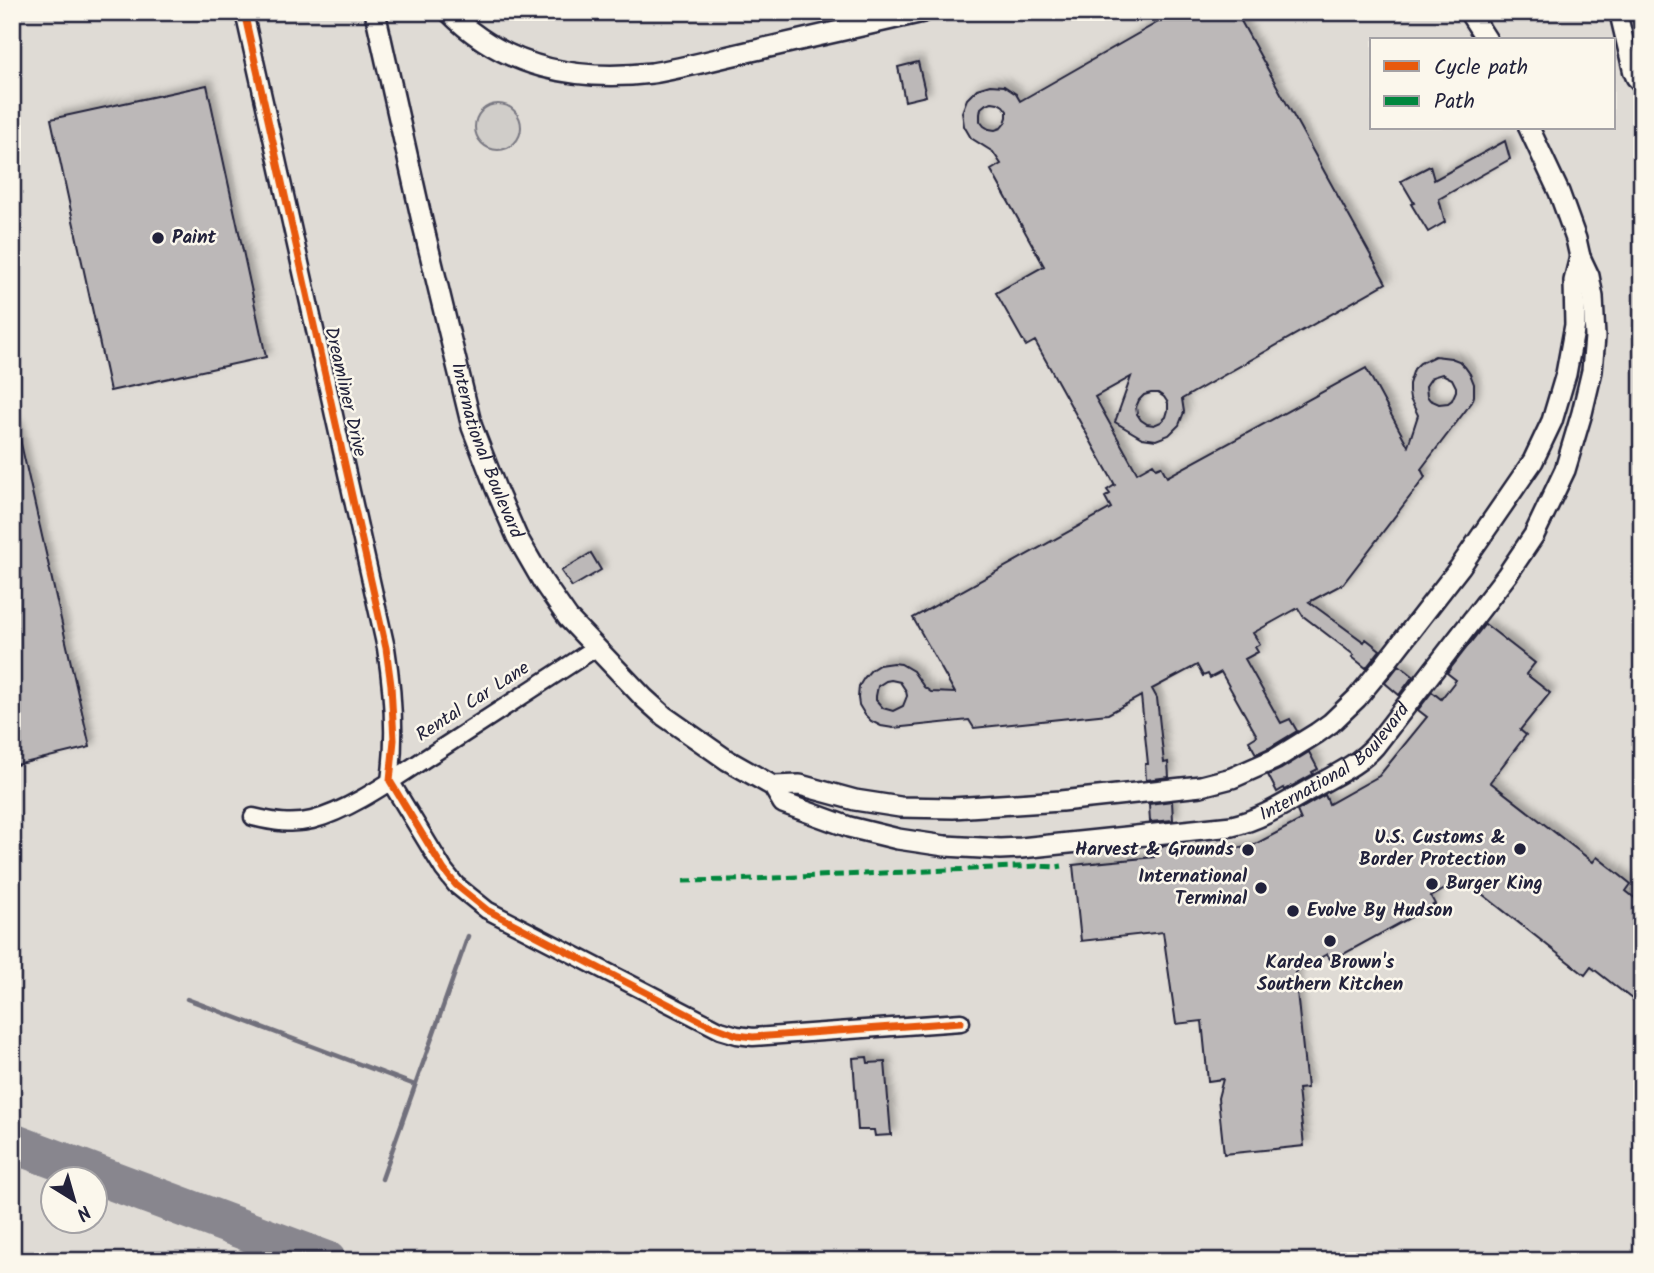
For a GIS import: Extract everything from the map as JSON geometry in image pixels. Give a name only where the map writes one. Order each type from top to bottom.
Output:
[{"type":"main road","name":"International Boulevard","points":[[375,12],[422,221],[476,436],[496,489],[532,564],[552,597],[568,618],[664,716],[727,760],[773,786],[783,803],[849,827],[923,843],[1000,849],[1233,826],[1284,804],[1354,764],[1375,746],[1517,563],[1559,486],[1576,438],[1592,371],[1595,337],[1593,297],[1589,276],[1580,257],[1563,202],[1530,130]]},
{"type":"main road","points":[[449,12],[485,41],[520,60],[575,74],[620,75],[652,73],[923,12]]},
{"type":"main road","points":[[1469,12],[1487,38]]},
{"type":"main road","name":"International Boulevard","points":[[773,786],[800,785],[855,800],[913,807],[953,808],[1061,801],[1201,786],[1232,779],[1275,759],[1317,733],[1357,698],[1384,665],[1460,568],[1533,461],[1552,421],[1566,374],[1575,325],[1574,281],[1580,257]]},
{"type":"street","name":"Dreamliner Drive","points":[[244,12],[386,648],[394,740],[390,781]]},
{"type":"street","points":[[1618,12],[1632,71],[1642,85]]},
{"type":"street","name":"Rental Car Lane","points":[[253,817],[274,822],[309,821],[325,816],[390,781],[597,647]]},
{"type":"street","points":[[390,781],[444,870],[470,898],[487,910],[720,1030],[753,1037],[961,1023]]},
{"type":"shaded area","points":[[12,12],[1642,12],[1642,1261],[12,1261]]},
{"type":"shaded area","points":[[498,104],[515,110],[521,127],[515,144],[498,150],[481,144],[475,127],[481,110]]},
{"type":"building","points":[[1176,12],[1236,12],[1386,283],[1182,399],[1184,412],[1179,425],[1169,435],[1156,440],[1142,438],[1115,422],[1131,377],[1095,397],[1137,473],[1153,464],[1156,468],[1161,466],[1167,477],[1366,368],[1408,446],[1418,415],[1410,399],[1409,384],[1414,369],[1420,363],[1435,356],[1459,361],[1470,374],[1474,384],[1472,402],[1421,469],[1425,477],[1343,584],[1309,602],[1364,642],[1366,639],[1380,650],[1366,668],[1352,657],[1354,655],[1303,616],[1298,608],[1253,633],[1260,644],[1255,647],[1258,652],[1245,659],[1281,723],[1290,719],[1297,731],[1256,754],[1249,741],[1257,736],[1221,672],[1210,678],[1208,674],[1203,676],[1197,665],[1152,689],[1157,698],[1164,763],[1168,762],[1169,777],[1146,780],[1145,764],[1148,764],[1141,696],[1108,714],[974,728],[969,720],[893,728],[881,726],[871,721],[859,705],[859,686],[864,678],[879,665],[893,663],[913,671],[931,692],[955,693],[913,618],[1111,508],[1105,497],[1110,494],[1107,490],[1115,485],[1035,341],[1026,346],[996,293],[1044,266],[991,170],[1001,164],[993,152],[971,138],[964,126],[962,112],[967,99],[977,89],[990,85],[1004,86],[1016,94],[1020,101]],"holes":[[[998,103],[1007,111],[1005,123],[1001,128],[989,129],[980,121],[981,108],[986,104]],[[1442,374],[1452,379],[1456,391],[1448,403],[1439,404],[1427,396],[1426,386],[1432,377]],[[1158,393],[1168,403],[1166,417],[1161,422],[1147,424],[1137,414],[1136,407],[1144,395]],[[886,681],[900,682],[906,691],[903,706],[893,711],[883,708],[876,700],[878,686]]]},
{"type":"building","points":[[918,62],[926,96],[905,101],[898,67]]},
{"type":"building","name":"Paint","points":[[207,85],[266,357],[110,391],[51,119]]},
{"type":"building","points":[[1505,141],[1510,159],[1439,199],[1445,222],[1428,232],[1401,181],[1430,166],[1434,180]]},
{"type":"building","points":[[12,426],[17,426],[90,747],[12,766]]},
{"type":"building","points":[[591,553],[601,570],[572,587],[561,571]]},
{"type":"building","name":"International Terminal","points":[[1485,624],[1535,663],[1526,674],[1550,693],[1520,730],[1526,735],[1490,782],[1593,862],[1597,857],[1631,884],[1626,891],[1642,904],[1642,1007],[1591,967],[1585,975],[1463,879],[1431,897],[1435,904],[1331,961],[1327,954],[1295,972],[1307,1088],[1298,1089],[1304,1146],[1224,1154],[1218,1098],[1223,1079],[1208,1081],[1202,1021],[1176,1024],[1163,932],[1081,941],[1073,865],[1154,857],[1153,847],[1176,844],[1176,854],[1250,847],[1301,820],[1297,811],[1325,795],[1329,804],[1379,776],[1427,717],[1418,710],[1432,692],[1441,699],[1456,680],[1447,673]]},
{"type":"building","points":[[1399,665],[1413,676],[1399,695],[1385,683]]},
{"type":"building","points":[[1309,752],[1318,769],[1285,790],[1284,788],[1277,792],[1268,775]]},
{"type":"building","points":[[1172,801],[1173,820],[1150,822],[1149,804]]},
{"type":"building","points":[[867,1057],[868,1063],[885,1062],[891,1135],[875,1136],[874,1130],[858,1130],[853,1058]]},
{"type":"waterway","points":[[382,1179],[468,936]]},
{"type":"waterway","points":[[187,999],[415,1085]]},
{"type":"taxiway","points":[[12,1143],[327,1261]]},
{"type":"marked path","points":[[683,881],[1062,866]]},
{"type":"cycle path","points":[[244,12],[386,648],[394,740],[390,781],[444,870],[456,885],[487,910],[707,1024],[737,1035],[753,1037],[961,1022]]},
{"type":"place","name":"Paint","points":[[158,238]]},
{"type":"place","name":"U.S. Customs & Border Protection","points":[[1520,849]]},
{"type":"place","name":"Harvest & Grounds","points":[[1248,850]]},
{"type":"place","name":"Burger King","points":[[1432,884]]},
{"type":"place","name":"International Terminal","points":[[1261,888]]},
{"type":"place","name":"Evolve By Hudson","points":[[1293,911]]},
{"type":"place","name":"Kardea Brown's Southern Kitchen","points":[[1330,941]]}]
